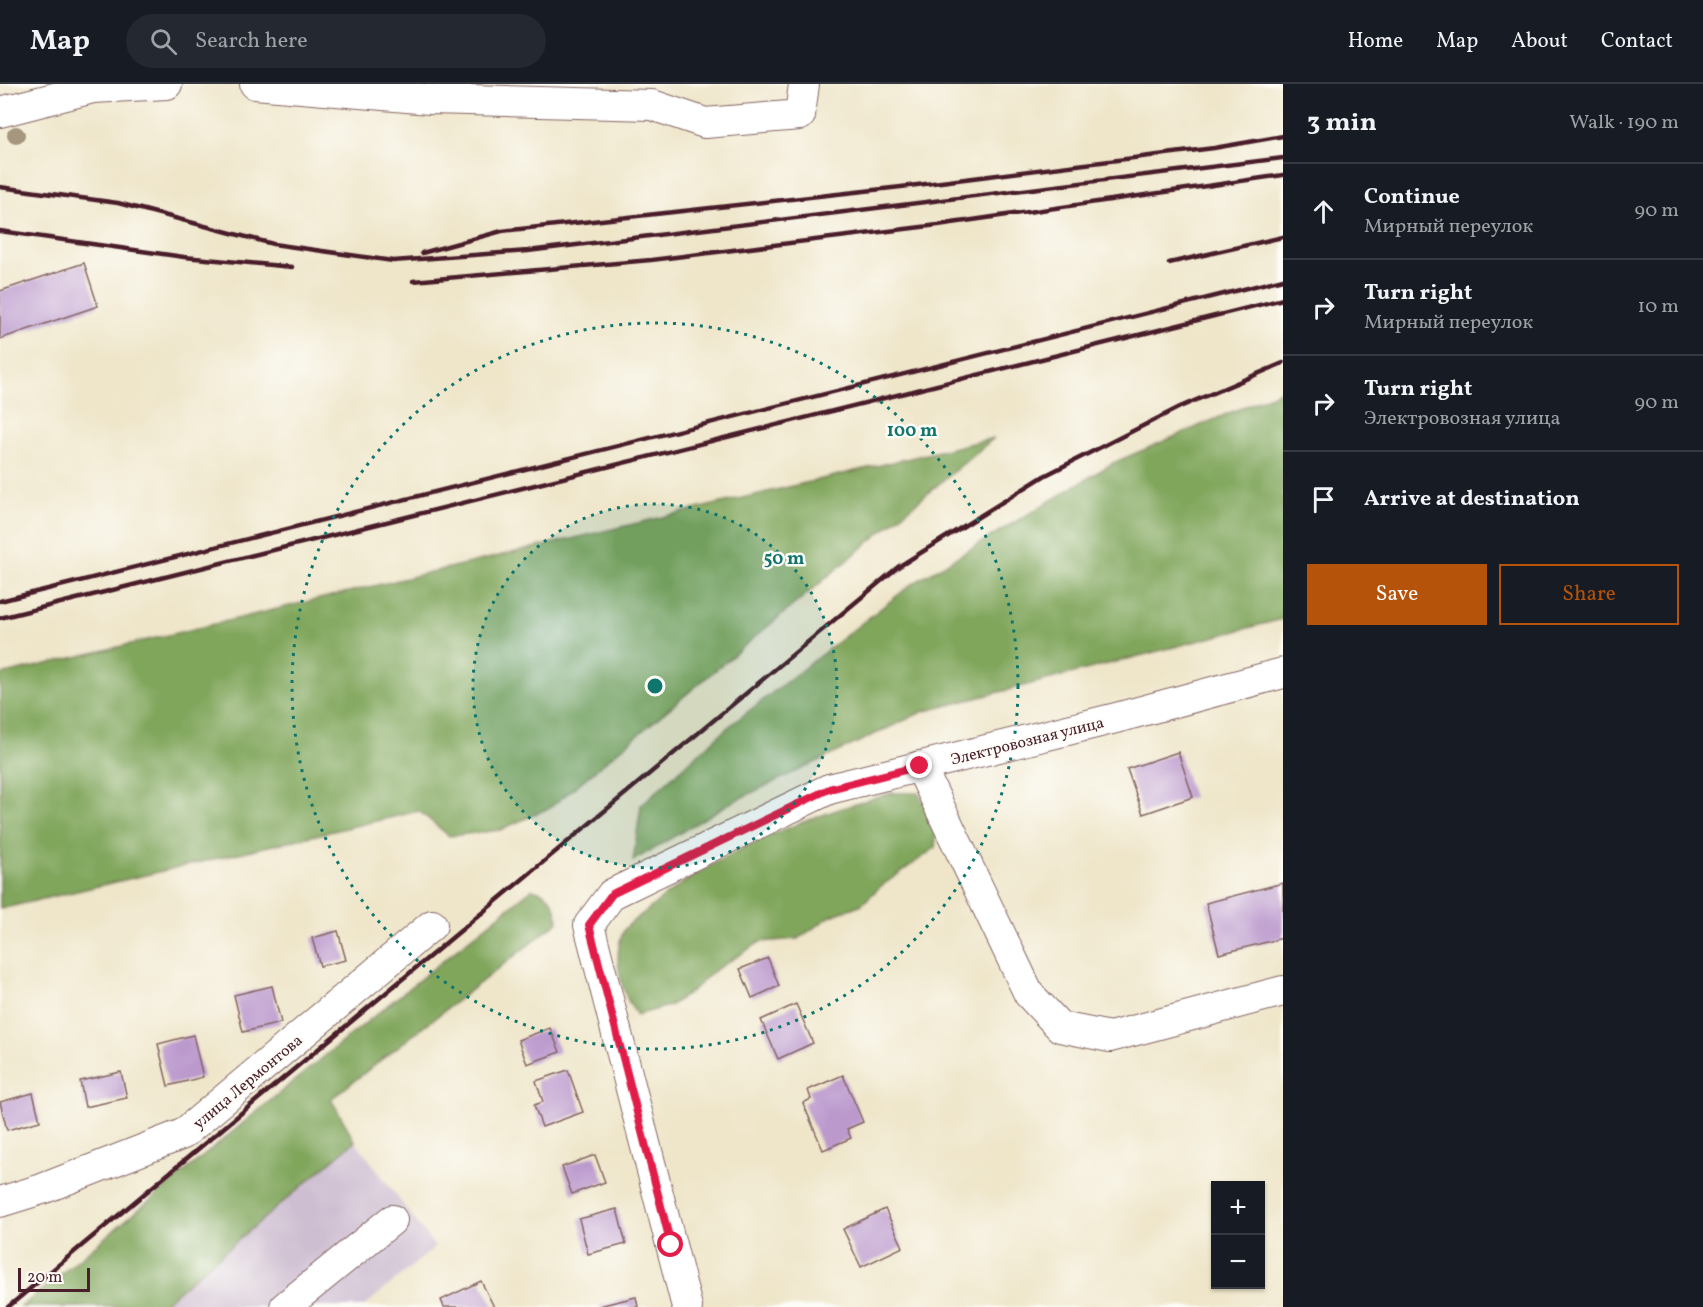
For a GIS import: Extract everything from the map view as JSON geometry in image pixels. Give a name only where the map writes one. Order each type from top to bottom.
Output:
[{"type":"street","points":[[0,112],[93,88],[167,84]]},
{"type":"street","points":[[255,84],[430,99],[652,105],[705,123],[800,115],[804,84]]},
{"type":"street","name":"Электровозная улица","points":[[687,1307],[589,925],[612,894],[829,789],[1283,673]]},
{"type":"street","points":[[920,766],[1029,994],[1060,1027],[1110,1037],[1283,992]]},
{"type":"street","name":"улица Лермонтова","points":[[0,1202],[42,1189],[183,1134],[432,926]]},
{"type":"street","points":[[285,1307],[392,1220]]},
{"type":"shaded area","points":[[355,1141],[435,1247],[363,1307],[159,1307]]},
{"type":"green space","points":[[1283,390],[1283,619],[922,712],[730,803],[633,861],[641,805],[727,728],[912,584],[1113,463]]},
{"type":"green space","points":[[994,438],[551,807],[500,830],[449,836],[419,811],[0,909],[0,675]]},
{"type":"green space","points":[[892,793],[918,793],[937,826],[935,848],[880,887],[862,904],[831,916],[798,939],[760,942],[712,972],[691,992],[669,1006],[637,1015],[627,997],[618,964],[623,932],[631,923],[677,887],[735,852],[795,825]]},
{"type":"green space","points":[[532,889],[544,893],[552,900],[558,922],[331,1099],[355,1141],[159,1307],[21,1307],[306,1071]]},
{"type":"building","points":[[84,263],[98,306],[0,339],[0,291]]},
{"type":"building","points":[[1178,752],[1193,797],[1143,814],[1127,769]]},
{"type":"building","points":[[1283,883],[1283,938],[1219,954],[1206,903]]},
{"type":"building","points":[[338,931],[346,960],[320,966],[312,938]]},
{"type":"building","points":[[768,958],[779,986],[752,998],[740,969]]},
{"type":"building","points":[[272,986],[281,1023],[243,1032],[234,995]]},
{"type":"building","points":[[796,1004],[813,1043],[778,1059],[761,1020]]},
{"type":"building","points":[[550,1028],[560,1052],[527,1064],[518,1040]]},
{"type":"building","points":[[193,1035],[203,1077],[168,1086],[158,1044]]},
{"type":"building","points":[[568,1070],[583,1112],[542,1127],[534,1105],[543,1102],[536,1081]]},
{"type":"building","points":[[121,1072],[127,1098],[85,1107],[80,1081]]},
{"type":"building","points":[[843,1075],[863,1122],[847,1129],[851,1138],[823,1150],[803,1103],[811,1099],[808,1090]]},
{"type":"building","points":[[33,1093],[40,1121],[7,1130],[0,1102]]},
{"type":"building","points":[[595,1155],[605,1182],[572,1194],[562,1167]]},
{"type":"building","points":[[617,1209],[626,1244],[588,1254],[579,1219]]},
{"type":"building","points":[[885,1209],[903,1247],[861,1267],[843,1229]]},
{"type":"building","points":[[481,1281],[494,1307],[444,1307],[441,1300]]},
{"type":"building","points":[[636,1297],[638,1307],[599,1306]]},
{"type":"railway","points":[[422,253],[502,231],[901,187],[1214,148],[1283,136]]},
{"type":"railway","points":[[0,187],[118,203],[273,244],[393,261],[528,251],[1283,158]]},
{"type":"railway","points":[[413,281],[651,260],[938,225],[1283,175]]},
{"type":"railway","points":[[0,231],[184,257],[292,267]]},
{"type":"railway","points":[[1169,263],[1283,237]]},
{"type":"railway","points":[[0,601],[1283,279]]},
{"type":"railway","points":[[0,618],[1283,299]]},
{"type":"railway","points":[[8,1307],[898,567],[1044,476],[1180,407],[1283,363]]},
{"type":"route","points":[[671,1245],[589,925],[612,894],[829,789],[920,766]]}]
